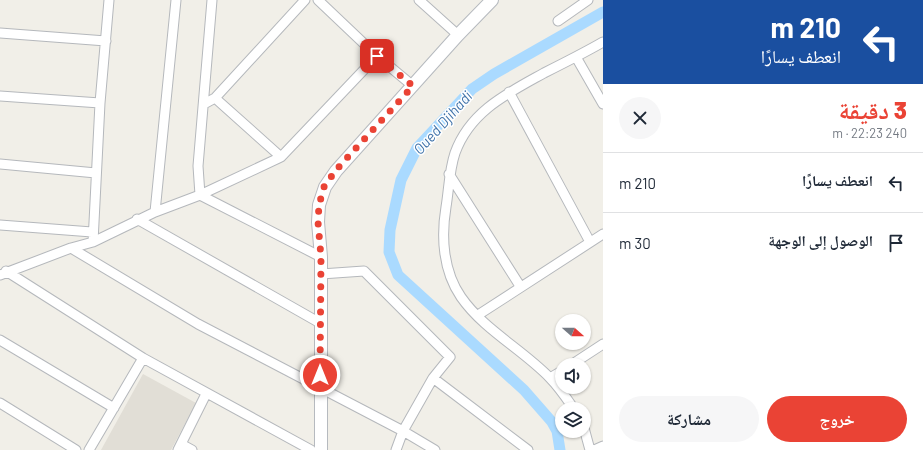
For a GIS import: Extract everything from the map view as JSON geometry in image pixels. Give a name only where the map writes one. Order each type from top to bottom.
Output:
[{"type":"street","points":[[93,242],[92,232],[100,103],[109,0]]},
{"type":"street","points":[[155,212],[176,0]]},
{"type":"street","points":[[200,195],[198,166],[212,0]]},
{"type":"street","points":[[204,104],[215,98],[305,0]]},
{"type":"street","points":[[318,0],[377,56],[413,86]]},
{"type":"street","points":[[418,0],[458,35]]},
{"type":"street","points":[[321,450],[321,257],[318,222],[319,205],[324,187],[336,170],[458,35],[492,0]]},
{"type":"street","points":[[558,21],[588,0]]},
{"type":"street","points":[[0,33],[106,41]]},
{"type":"street","points":[[569,402],[550,378],[494,331],[469,306],[454,285],[446,260],[443,227],[449,174],[455,153],[464,135],[474,121],[496,100],[509,92],[603,42]]},
{"type":"street","points":[[3,273],[70,248],[93,242],[138,219],[200,195],[281,157],[377,56]]},
{"type":"street","points":[[576,57],[603,104]]},
{"type":"street","points":[[509,92],[590,242]]},
{"type":"street","points":[[0,96],[100,103]]},
{"type":"street","points":[[215,98],[281,157]]},
{"type":"street","points":[[0,164],[96,173]]},
{"type":"street","points":[[449,174],[520,286]]},
{"type":"street","points":[[200,195],[321,257]]},
{"type":"street","points":[[138,219],[320,322]]},
{"type":"street","points":[[0,225],[92,232]]},
{"type":"street","points":[[478,315],[520,286],[603,234]]},
{"type":"street","points":[[70,248],[198,324],[403,431],[435,450]]},
{"type":"street","points":[[321,274],[364,272],[450,357],[433,378],[403,431],[396,450]]},
{"type":"street","points":[[3,273],[143,358],[206,394],[311,450]]},
{"type":"street","points":[[0,340],[114,408]]},
{"type":"street","points":[[581,358],[603,344]]},
{"type":"street","points":[[89,450],[143,358]]},
{"type":"street","points":[[550,378],[555,375]]},
{"type":"street","points":[[433,378],[528,450]]},
{"type":"street","points":[[192,450],[179,447],[206,394]]},
{"type":"street","points":[[0,403],[76,450]]},
{"type":"street","points":[[587,438],[590,450]]},
{"type":"street","points":[[594,450],[603,446]]},
{"type":"shaded area","points":[[143,374],[196,403],[171,450],[101,450]]},
{"type":"waterway","name":"Oued Djihadi","points":[[560,450],[557,431],[552,422],[524,390],[398,275],[389,252],[390,230],[401,180],[417,148],[472,89],[494,74],[603,12]]},
{"type":"route","points":[[320,375],[321,257],[318,222],[319,205],[324,187],[336,170],[413,86],[377,56]]}]
